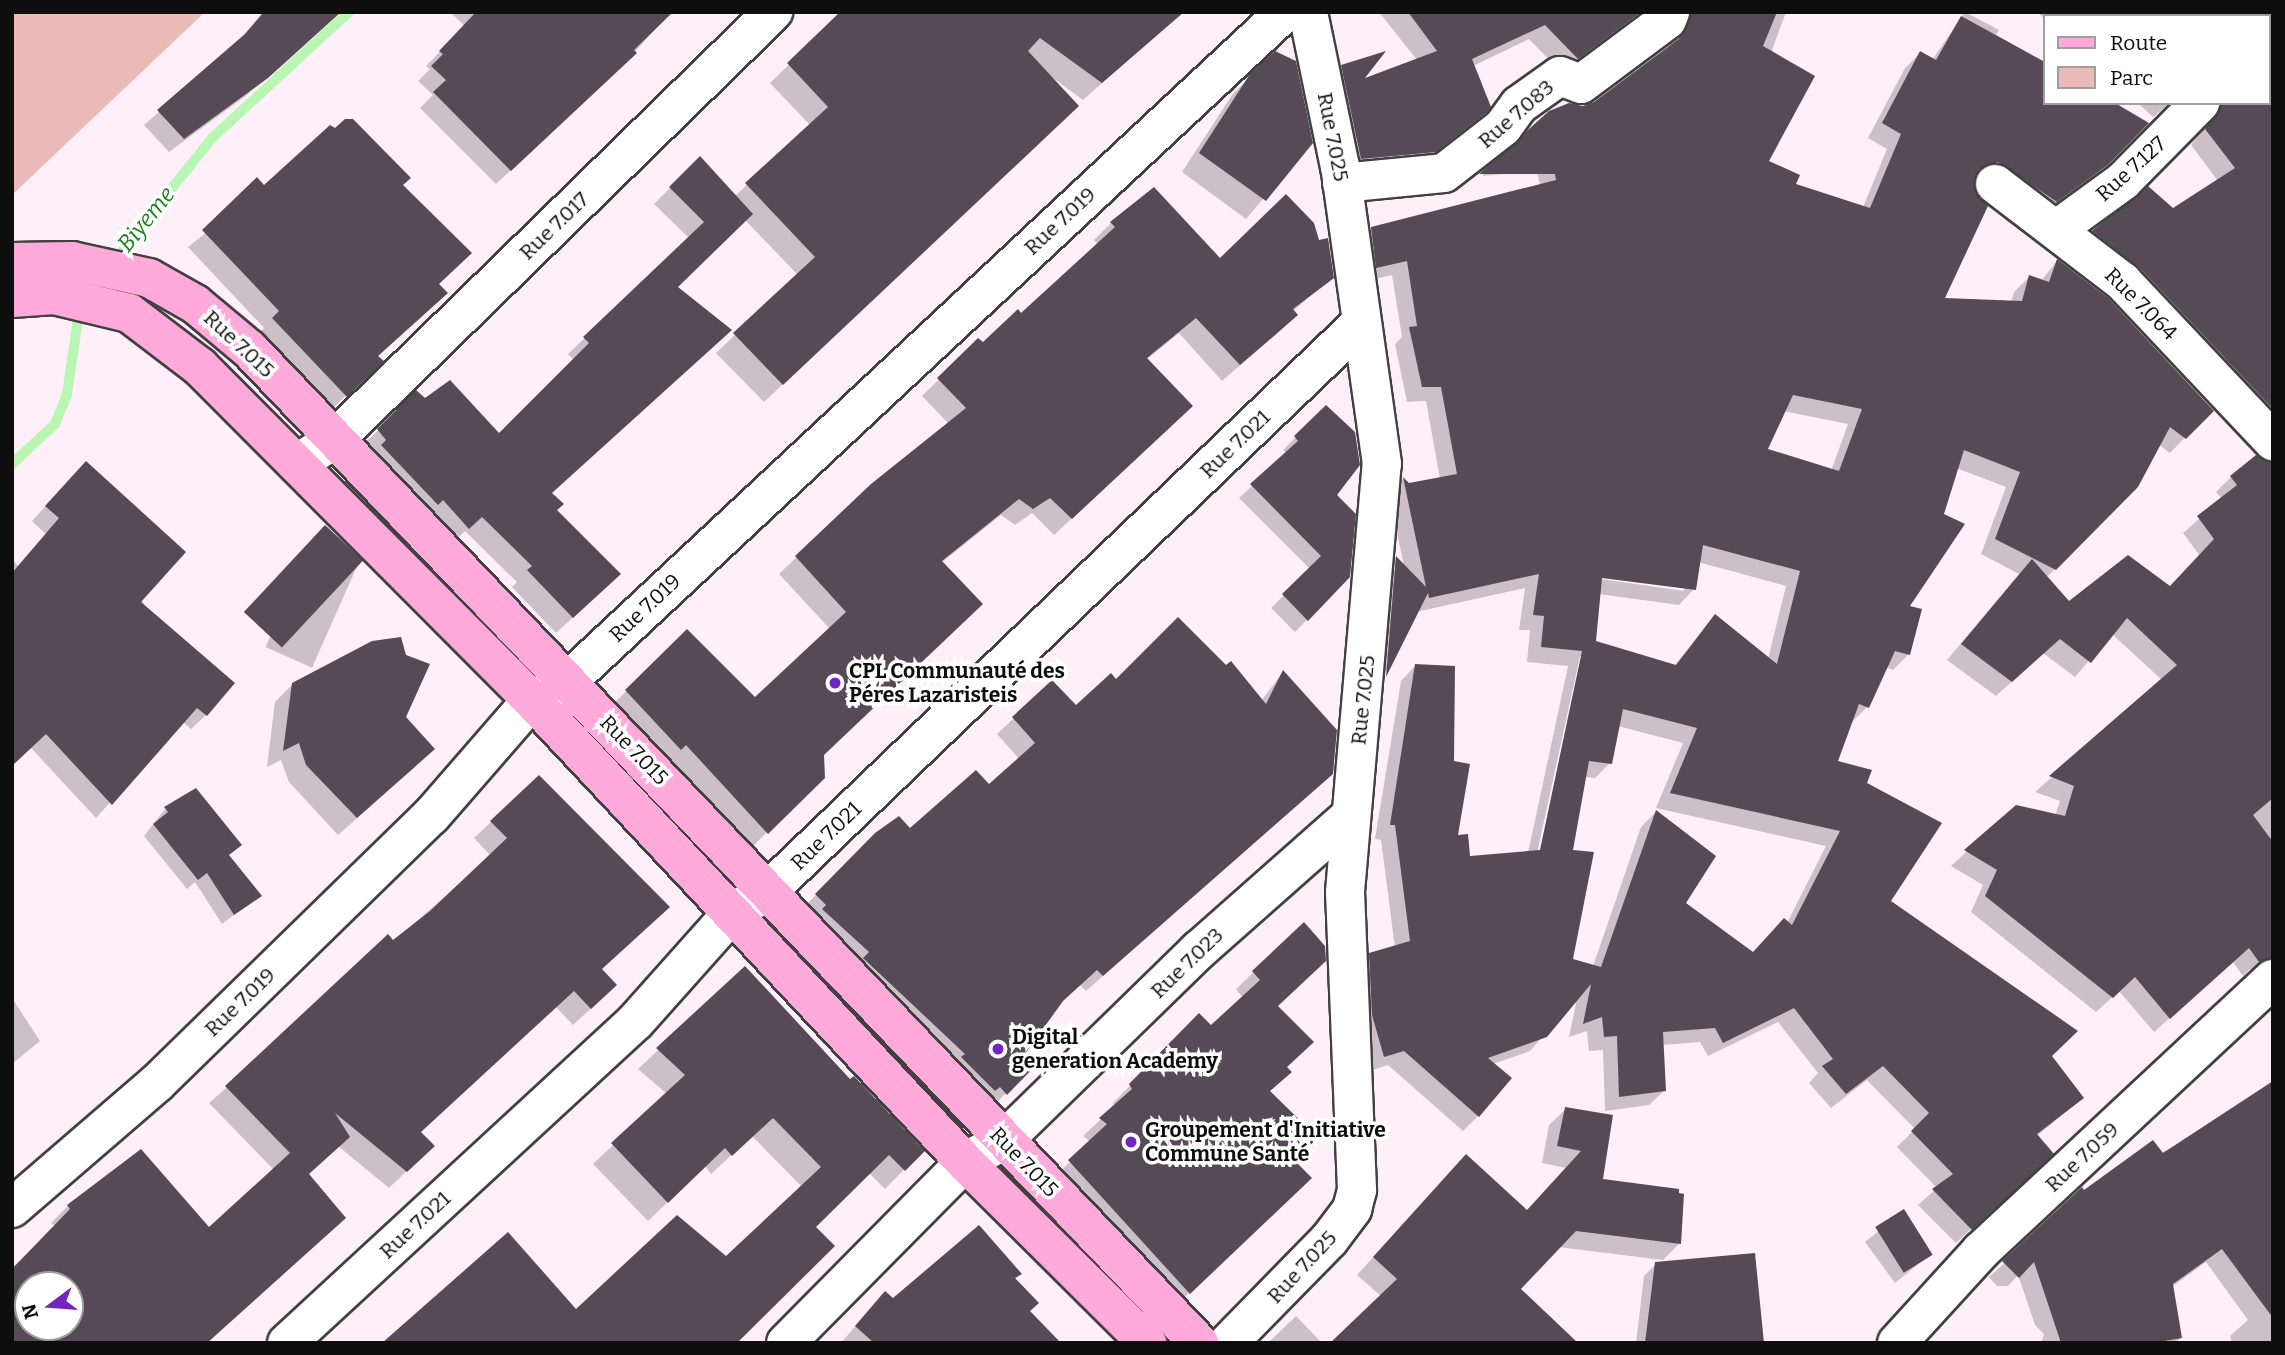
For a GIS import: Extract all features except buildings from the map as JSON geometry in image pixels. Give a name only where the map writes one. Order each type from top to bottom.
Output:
[{"type":"main road","name":"Rue 7.015","points":[[12,262],[72,261],[149,278],[195,304],[250,350],[1199,1343]]},
{"type":"main road","name":"Rue 7.015","points":[[12,298],[54,295],[129,313],[200,367],[532,700],[965,1162],[1147,1343]]},
{"type":"street","name":"Rue 7.017","points":[[298,463],[335,439],[773,12]]},
{"type":"street","name":"Rue 7.019","points":[[12,1208],[157,1083],[432,816],[532,700],[568,681],[1285,12]]},
{"type":"street","name":"Rue 7.025","points":[[1228,1343],[1329,1240],[1352,1209],[1357,1190],[1345,964],[1348,818],[1366,692],[1382,464],[1342,183],[1308,12]]},
{"type":"street","name":"Rue 7.083","points":[[1342,183],[1444,173],[1560,76],[1581,84],[1667,20],[1670,12]]},
{"type":"street","name":"Rue 7.127","points":[[2057,229],[2123,181],[2198,105]]},
{"type":"street","name":"Rue 7.064","points":[[1995,184],[2123,282],[2273,441]]},
{"type":"street","name":"Rue 7.021","points":[[287,1343],[635,1022],[733,912],[768,891],[1361,323]]},
{"type":"street","name":"Rue 7.023","points":[[786,1343],[965,1162],[1003,1140],[1199,950],[1348,818]]},
{"type":"street","name":"Rue 7.059","points":[[1898,1343],[1981,1251],[2273,979]]},
{"type":"green space","points":[[12,12],[205,12],[12,195]]},
{"type":"waterway","name":"Biyeme","points":[[112,263],[212,138],[349,12]]},
{"type":"waterway","name":"Biyeme","points":[[12,464],[55,424],[67,394],[80,306]]},
{"type":"place","name":"CPL Communauté des Péres Lazaristeis","points":[[835,683]]},
{"type":"place","name":"Digital generation Academy","points":[[998,1049]]},
{"type":"place","name":"Groupement d'Initiative Commune Santé","points":[[1131,1142]]}]
